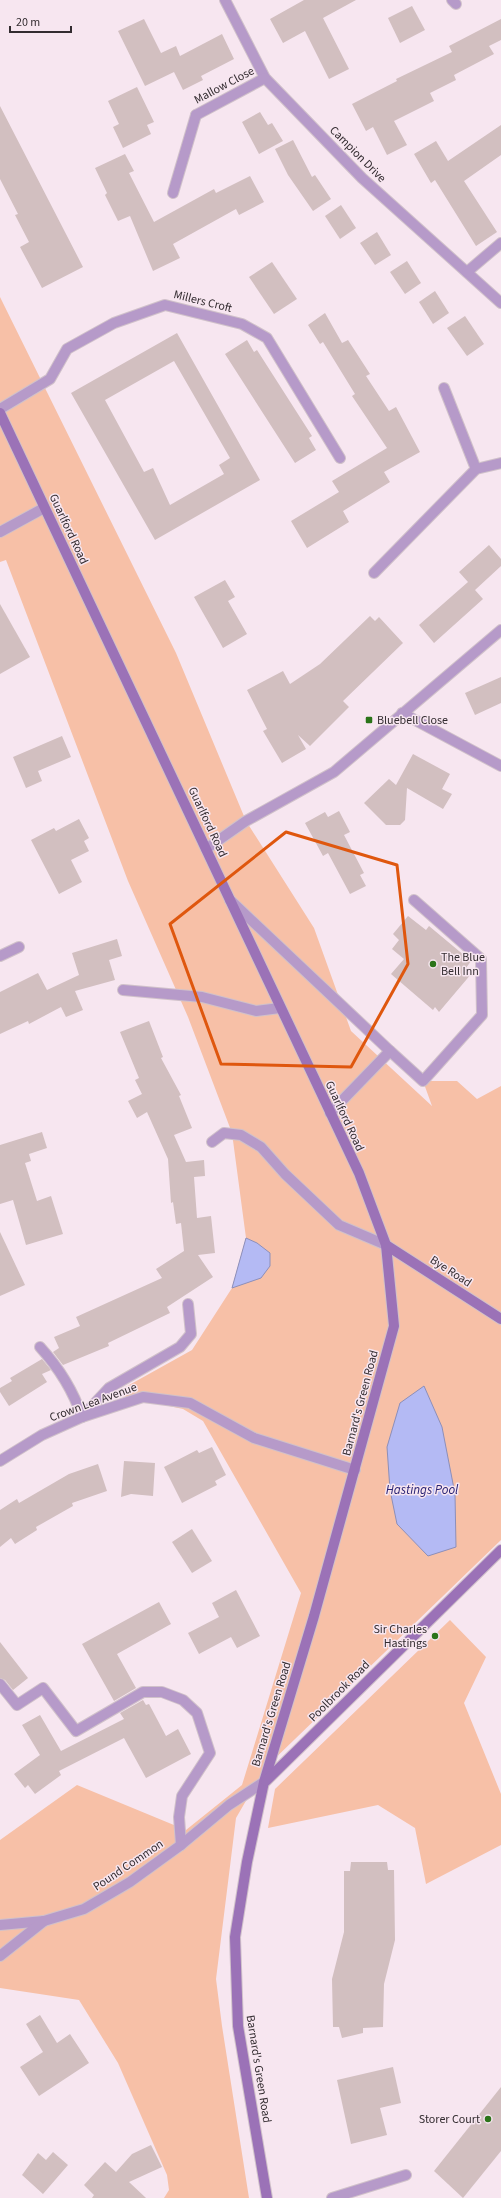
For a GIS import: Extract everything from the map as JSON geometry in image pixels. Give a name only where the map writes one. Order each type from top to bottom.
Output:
[{"type":"main road","name":"Guarlford Road","points":[[0,414],[358,1173],[386,1244]]},
{"type":"main road","name":"Bye Road","points":[[386,1244],[501,1319]]},
{"type":"main road","name":"Barnard's Green Road","points":[[267,2198],[238,2026],[235,1937],[247,1862],[264,1782],[355,1470],[394,1326],[386,1244]]},
{"type":"main road","name":"Poolbrook Road","points":[[264,1782],[501,1550]]},
{"type":"street","name":"Campion Drive","points":[[226,0],[265,78],[362,178],[501,303]]},
{"type":"street","name":"Mallow Close","points":[[173,193],[196,115],[265,78]]},
{"type":"street","points":[[467,272],[501,243]]},
{"type":"street","name":"Millers Croft","points":[[0,409],[50,379],[67,349],[114,323],[165,305],[242,324],[267,338],[340,458]]},
{"type":"street","points":[[444,388],[476,469]]},
{"type":"street","points":[[374,573],[476,469],[501,463]]},
{"type":"street","points":[[0,532],[44,508]]},
{"type":"street","points":[[206,850],[246,821],[334,772],[501,630]]},
{"type":"street","points":[[402,713],[501,766]]},
{"type":"street","points":[[229,899],[423,1081],[482,1015],[481,959],[414,900]]},
{"type":"street","points":[[0,956],[18,947]]},
{"type":"street","points":[[123,990],[202,997],[256,1011],[280,1008]]},
{"type":"street","points":[[330,1113],[390,1051]]},
{"type":"street","points":[[212,1142],[224,1133],[241,1135],[261,1147],[285,1174],[339,1225],[386,1244]]},
{"type":"street","points":[[40,1347],[54,1362],[75,1396],[82,1417],[109,1388],[180,1348],[191,1334],[188,1304]]},
{"type":"street","name":"Crown Lea Avenue","points":[[0,1461],[42,1435],[82,1417],[143,1397],[190,1403],[254,1438],[355,1470]]},
{"type":"street","points":[[0,1684],[17,1705],[43,1688],[76,1731],[144,1692],[162,1692],[183,1700],[197,1713],[210,1753],[182,1796],[179,1817],[181,1845]]},
{"type":"street","name":"Pound Common","points":[[0,1956],[44,1921],[84,1909],[130,1882],[181,1845],[229,1806],[264,1782]]},
{"type":"street","points":[[0,1925],[44,1921]]},
{"type":"street","points":[[332,2198],[406,2175]]},
{"type":"highlighted area","points":[[286,832],[397,865],[408,964],[351,1067],[221,1064],[170,924]]},
{"type":"shaded area","points":[[0,297],[176,653],[246,821],[314,928],[351,1031],[432,1106],[423,1081],[457,1081],[477,1099],[501,1086],[501,1540],[265,1768],[236,1818],[216,1979],[249,2198],[164,2198],[169,2190],[167,2175],[118,2063],[79,2000],[0,1988],[0,1840],[77,1785],[186,1830],[242,1785],[301,1593],[203,1421],[183,1409],[113,1394],[192,1350],[232,1288],[246,1238],[232,1133],[188,1017],[128,881],[6,560],[0,562]]},
{"type":"shaded area","points":[[450,1620],[486,1657],[464,1703],[501,1794],[501,1845],[426,1884],[415,1828],[378,1805],[268,1828],[275,1789]]},
{"type":"water","points":[[246,1238],[257,1243],[270,1253],[270,1266],[261,1278],[232,1288]]},
{"type":"water","name":"Hastings Pool","points":[[424,1386],[442,1427],[455,1494],[456,1547],[428,1556],[397,1524],[390,1490],[387,1447],[400,1403]]},
{"type":"building","points":[[304,0],[356,0],[323,18],[349,69],[329,79],[305,31],[283,43],[270,19]]},
{"type":"building","points":[[412,6],[425,30],[400,43],[388,18]]},
{"type":"building","points":[[144,19],[161,53],[176,46],[180,56],[222,34],[234,59],[201,76],[203,80],[183,90],[174,72],[145,86],[118,31]]},
{"type":"building","points":[[501,19],[501,40],[489,46],[494,54],[454,75],[456,80],[430,93],[434,101],[394,121],[407,145],[387,155],[373,127],[366,131],[352,104],[397,81],[396,79],[452,52],[449,46]]},
{"type":"building","points":[[137,87],[154,122],[147,125],[151,134],[123,148],[113,127],[119,124],[108,101]]},
{"type":"building","points":[[0,106],[83,267],[42,288],[20,247],[29,242],[15,215],[18,214],[0,179]]},
{"type":"building","points":[[260,112],[268,125],[272,123],[283,141],[259,154],[242,122]]},
{"type":"building","points":[[501,125],[501,155],[464,181],[497,232],[476,246],[435,180],[431,183],[414,154],[436,141],[448,161]]},
{"type":"building","points":[[293,140],[312,177],[315,175],[331,199],[313,211],[288,175],[275,149]]},
{"type":"building","points":[[125,154],[134,171],[129,173],[154,222],[214,189],[216,193],[250,176],[264,202],[239,215],[236,209],[173,244],[180,258],[153,271],[130,216],[118,221],[105,195],[107,193],[95,168]]},
{"type":"building","points":[[341,205],[356,228],[340,239],[325,216]]},
{"type":"building","points":[[377,232],[391,255],[375,265],[360,243]]},
{"type":"building","points":[[407,261],[421,283],[405,294],[390,272]]},
{"type":"building","points":[[272,262],[297,299],[274,314],[249,277]]},
{"type":"building","points":[[435,291],[449,313],[433,324],[419,302]]},
{"type":"building","points":[[325,313],[342,343],[348,340],[370,374],[366,376],[389,411],[396,407],[420,452],[384,472],[390,482],[343,511],[349,522],[307,548],[291,521],[339,492],[332,481],[387,448],[352,396],[355,394],[323,342],[320,344],[308,325]]},
{"type":"building","points":[[465,316],[484,344],[467,356],[447,328]]},
{"type":"building","points":[[177,333],[260,480],[155,540],[71,393]],"holes":[[[174,361],[230,458],[219,465],[224,474],[170,505],[153,468],[144,472],[105,400]]]},
{"type":"building","points":[[247,340],[254,352],[257,350],[312,436],[309,438],[316,450],[295,463],[225,354]]},
{"type":"building","points":[[489,545],[501,559],[501,566],[475,590],[483,599],[434,643],[419,625],[468,582],[459,572]]},
{"type":"building","points":[[225,580],[235,597],[228,601],[247,634],[223,648],[194,597]]},
{"type":"building","points":[[0,604],[30,657],[0,674]]},
{"type":"building","points":[[370,616],[375,621],[379,617],[403,643],[343,701],[349,707],[310,746],[298,735],[306,749],[282,763],[263,731],[267,729],[247,690],[283,671],[290,684],[320,664]]},
{"type":"building","points":[[501,677],[501,703],[475,715],[465,693]]},
{"type":"building","points":[[62,736],[71,757],[38,771],[42,781],[26,788],[13,757]]},
{"type":"building","points":[[413,754],[450,774],[442,789],[452,794],[443,809],[407,788],[405,820],[400,825],[386,825],[364,803],[389,779],[396,785]]},
{"type":"building","points":[[339,811],[350,832],[344,835],[364,873],[360,875],[366,886],[350,894],[328,853],[323,856],[305,823],[325,812],[328,817]]},
{"type":"building","points":[[79,819],[89,838],[84,841],[89,851],[71,860],[82,882],[59,894],[31,840],[54,828],[56,831]]},
{"type":"building","name":"The Blue Bell Inn","points":[[408,916],[426,930],[429,926],[471,961],[466,968],[472,973],[439,1012],[435,1007],[433,1010],[391,974],[404,959],[392,949],[399,940],[393,934]]},
{"type":"building","points":[[117,939],[122,956],[109,960],[115,980],[75,991],[83,1010],[66,1017],[61,1007],[29,1024],[28,1021],[0,1034],[0,992],[38,973],[47,990],[79,975],[72,953]]},
{"type":"building","points":[[149,1021],[163,1057],[161,1058],[181,1095],[179,1096],[192,1128],[174,1135],[186,1162],[204,1160],[205,1176],[194,1177],[197,1218],[211,1216],[215,1253],[198,1255],[213,1277],[167,1307],[170,1313],[108,1343],[109,1346],[63,1365],[53,1352],[59,1348],[54,1337],[80,1326],[76,1317],[162,1278],[156,1269],[184,1251],[181,1223],[176,1224],[173,1202],[171,1203],[168,1159],[147,1112],[137,1118],[128,1101],[142,1094],[135,1080],[139,1078],[120,1032]]},
{"type":"building","points":[[42,1132],[47,1148],[29,1154],[31,1161],[25,1163],[37,1201],[51,1196],[63,1234],[26,1245],[13,1200],[0,1204],[0,1145]]},
{"type":"building","points":[[0,1232],[25,1285],[0,1296]]},
{"type":"building","points":[[42,1359],[51,1370],[42,1374],[47,1382],[9,1406],[0,1392],[0,1388],[12,1381],[10,1378]]},
{"type":"building","points":[[212,1447],[226,1475],[215,1481],[217,1485],[182,1503],[164,1467],[197,1450],[199,1453]]},
{"type":"building","points":[[124,1461],[155,1463],[153,1496],[131,1494],[121,1497]]},
{"type":"building","points":[[98,1464],[107,1491],[72,1503],[73,1506],[36,1527],[37,1530],[15,1544],[11,1538],[0,1547],[0,1510],[17,1499],[19,1503],[69,1474]]},
{"type":"building","points":[[192,1529],[212,1561],[192,1573],[172,1542]]},
{"type":"building","points":[[236,1590],[260,1636],[237,1648],[231,1637],[199,1654],[188,1633],[219,1617],[212,1603]]},
{"type":"building","points":[[159,1602],[171,1624],[117,1654],[136,1688],[114,1701],[82,1644]]},
{"type":"building","points":[[0,1642],[28,1678],[13,1690],[5,1680],[0,1678]]},
{"type":"building","points":[[143,1700],[146,1705],[149,1704],[166,1736],[178,1729],[191,1754],[146,1778],[124,1738],[59,1771],[61,1775],[35,1794],[28,1785],[25,1788],[14,1774],[40,1755],[22,1725],[40,1715],[61,1751],[124,1719],[120,1713]]},
{"type":"building","points":[[351,1862],[387,1862],[388,1870],[394,1870],[395,1940],[384,1984],[383,2027],[363,2028],[363,2033],[342,2038],[339,2027],[333,2027],[332,1979],[344,1932],[344,1871],[350,1871]]},
{"type":"building","points":[[40,2015],[57,2043],[70,2034],[89,2063],[39,2096],[20,2067],[43,2052],[26,2024]]},
{"type":"building","points":[[393,2067],[401,2103],[380,2108],[387,2135],[351,2144],[337,2080]]},
{"type":"building","name":"Storer Court","points":[[501,2087],[501,2151],[463,2198],[434,2171]]},
{"type":"building","points":[[151,2145],[162,2167],[129,2182],[146,2198],[92,2198],[94,2195],[84,2185],[105,2162],[116,2172],[132,2154]]},
{"type":"building","points":[[53,2152],[68,2165],[43,2194],[22,2175],[38,2153],[46,2160]]},
{"type":"place","name":"Bluebell Close","points":[[369,720]]},
{"type":"place","name":"The Blue Bell Inn","points":[[433,964]]},
{"type":"place","name":"Sir Charles Hastings","points":[[435,1636]]},
{"type":"place","name":"Storer Court","points":[[488,2119]]}]
